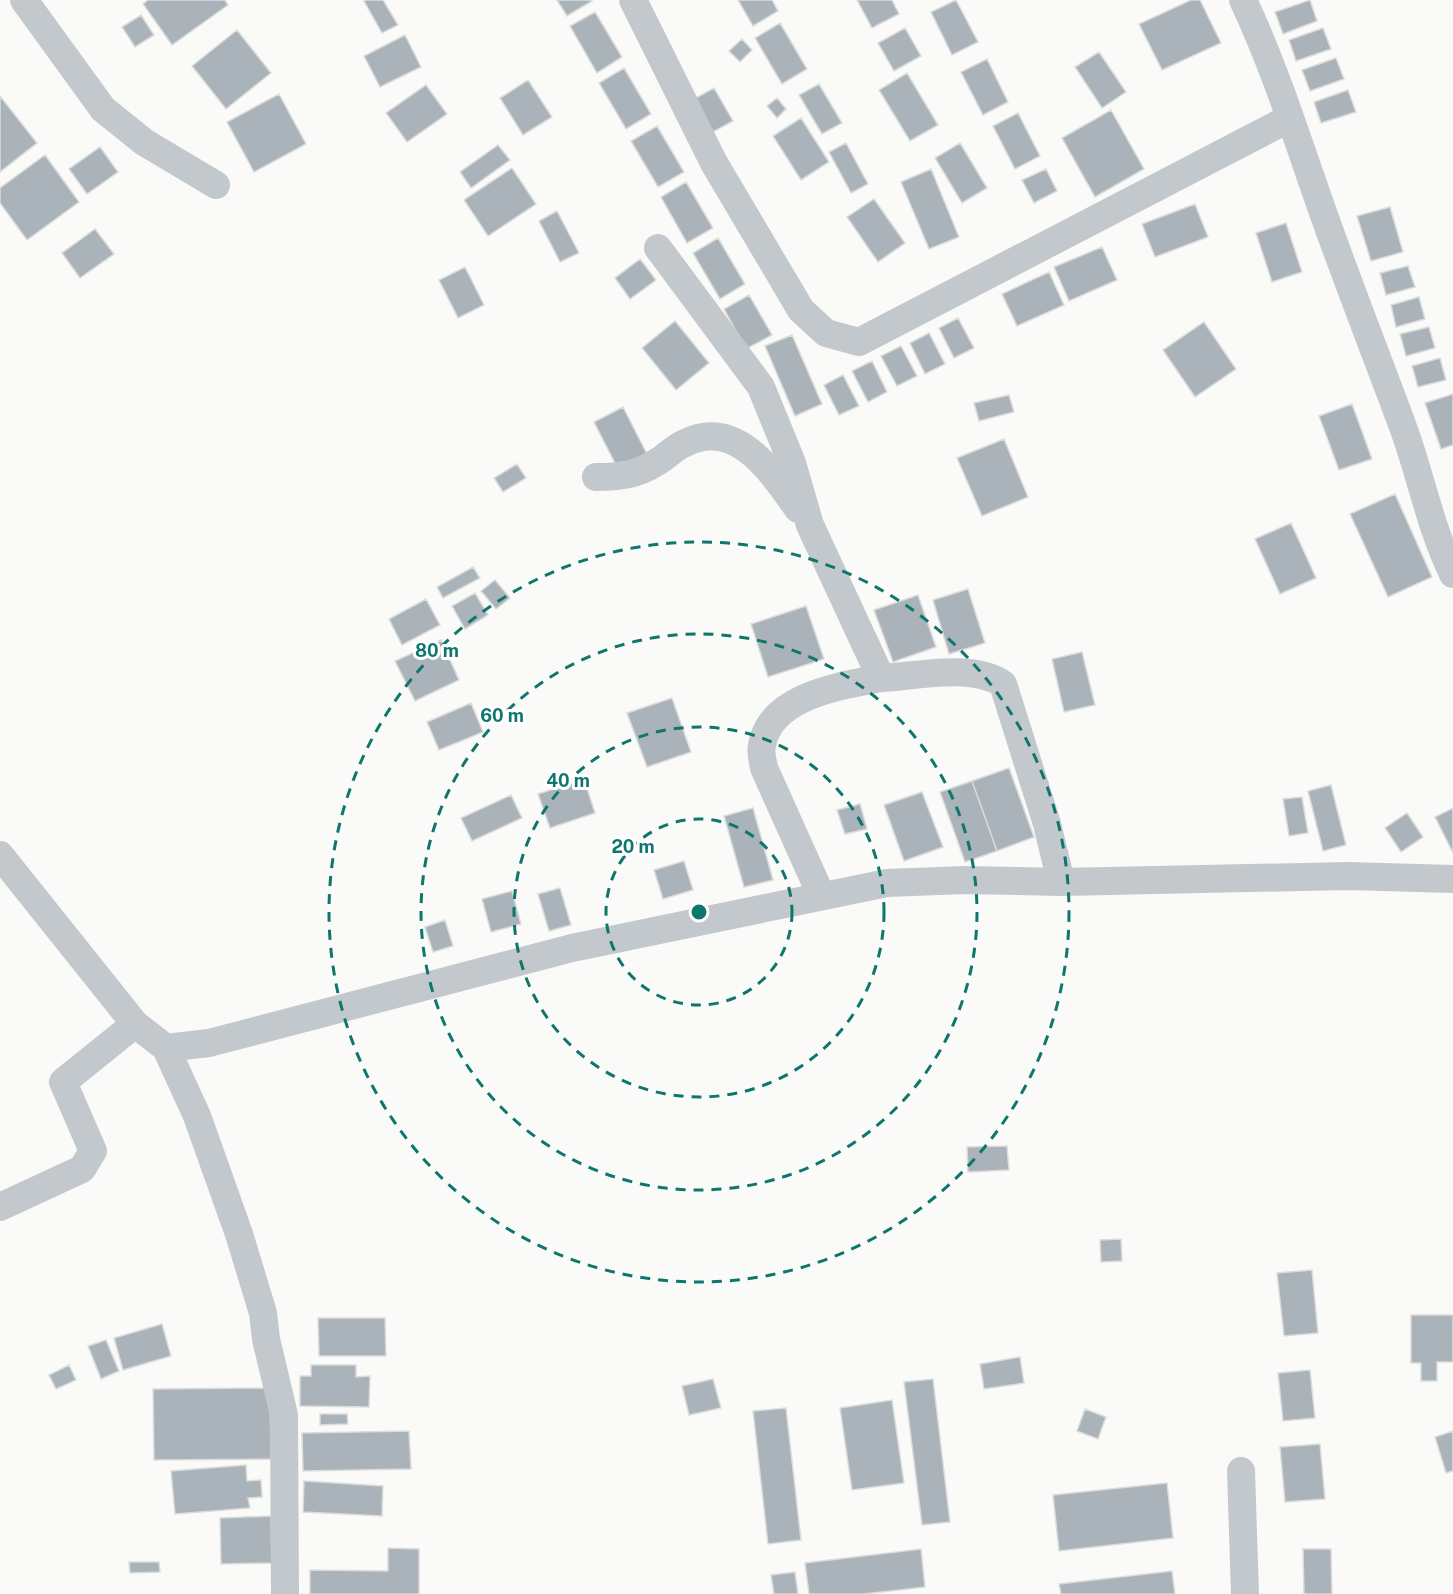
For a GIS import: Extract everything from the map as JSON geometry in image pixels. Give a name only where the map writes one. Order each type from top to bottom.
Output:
[{"type":"street","points":[[24,0],[103,109],[144,142],[216,185]]},
{"type":"street","points":[[633,0],[714,163],[801,310],[826,333],[860,342],[1290,118]]},
{"type":"street","points":[[1243,0],[1290,118],[1371,347],[1403,428],[1439,546],[1453,574]]},
{"type":"street","points":[[658,248],[761,387],[792,463],[810,525],[881,678]]},
{"type":"street","points":[[596,477],[621,477],[640,472],[682,444],[702,436],[722,437],[737,442],[765,462],[810,525]]},
{"type":"street","points":[[821,895],[764,768],[761,746],[769,727],[791,703],[836,687],[881,678],[976,672],[992,676],[1003,684],[1047,824],[1061,882]]},
{"type":"street","points":[[0,855],[135,1024],[166,1048],[197,1116],[263,1313],[266,1339],[284,1415],[285,1594]]},
{"type":"street","points":[[166,1048],[209,1043],[573,948],[887,883],[964,880],[1061,882],[1348,876],[1453,879]]},
{"type":"street","points":[[0,1207],[82,1169],[93,1151],[63,1082],[135,1024]]},
{"type":"street","points":[[1241,1471],[1245,1594]]},
{"type":"building","points":[[148,0],[225,0],[228,5],[172,45],[143,4]]},
{"type":"building","points":[[383,0],[398,25],[382,33],[364,1]]},
{"type":"building","points":[[557,0],[591,0],[592,1],[567,16]]},
{"type":"building","points":[[738,0],[772,0],[778,11],[753,26]]},
{"type":"building","points":[[857,0],[892,0],[899,14],[872,28]]},
{"type":"building","points":[[956,0],[978,42],[952,55],[931,12]]},
{"type":"building","points":[[1191,0],[1200,0],[1221,43],[1162,70],[1139,24]]},
{"type":"building","points":[[1310,0],[1317,21],[1283,34],[1275,12]]},
{"type":"building","points":[[595,12],[622,57],[597,73],[570,26]]},
{"type":"building","points":[[141,15],[154,35],[135,47],[122,27]]},
{"type":"building","points":[[780,23],[807,69],[782,84],[755,38]]},
{"type":"building","points":[[905,28],[921,56],[894,71],[878,43]]},
{"type":"building","points":[[1323,28],[1331,49],[1296,61],[1289,40]]},
{"type":"building","points":[[237,30],[271,73],[226,109],[192,66]]},
{"type":"building","points":[[405,35],[421,67],[380,87],[364,56]]},
{"type":"building","points":[[742,39],[752,50],[740,62],[729,51]]},
{"type":"building","points":[[1099,52],[1126,92],[1102,108],[1075,67]]},
{"type":"building","points":[[1336,58],[1344,79],[1310,91],[1302,70]]},
{"type":"building","points":[[987,59],[1008,102],[983,115],[961,72]]},
{"type":"building","points":[[624,68],[651,114],[626,129],[599,83]]},
{"type":"building","points":[[907,73],[938,125],[910,141],[879,90]]},
{"type":"building","points":[[528,80],[552,117],[523,135],[500,98]]},
{"type":"building","points":[[819,84],[842,123],[822,134],[799,95]]},
{"type":"building","points":[[426,85],[447,114],[407,142],[386,113]]},
{"type":"building","points":[[714,88],[733,121],[713,132],[694,99]]},
{"type":"building","points":[[1348,90],[1356,112],[1321,123],[1314,102]]},
{"type":"building","points":[[279,94],[306,144],[254,172],[227,122]]},
{"type":"building","points":[[0,96],[37,143],[0,172]]},
{"type":"building","points":[[777,98],[786,109],[777,118],[767,106]]},
{"type":"building","points":[[1111,110],[1144,169],[1095,197],[1062,138]]},
{"type":"building","points":[[1018,113],[1040,156],[1015,169],[993,126]]},
{"type":"building","points":[[801,118],[829,162],[801,180],[773,136]]},
{"type":"building","points":[[657,126],[684,172],[658,187],[631,141]]},
{"type":"building","points":[[846,143],[868,184],[851,193],[829,152]]},
{"type":"building","points":[[960,143],[987,188],[962,203],[935,158]]},
{"type":"building","points":[[498,145],[510,160],[471,188],[460,172]]},
{"type":"building","points":[[100,147],[118,172],[87,194],[69,169]]},
{"type":"building","points":[[45,155],[79,202],[27,240],[0,203],[0,188]]},
{"type":"building","points":[[512,168],[536,204],[488,236],[464,200]]},
{"type":"building","points":[[931,169],[959,237],[929,249],[901,182]]},
{"type":"building","points":[[1046,169],[1057,191],[1034,203],[1022,180]]},
{"type":"building","points":[[686,182],[713,228],[687,243],[661,197]]},
{"type":"building","points":[[874,199],[905,243],[878,262],[847,217]]},
{"type":"building","points":[[1195,204],[1208,237],[1155,257],[1142,224]]},
{"type":"building","points":[[1390,207],[1403,252],[1371,261],[1357,216]]},
{"type":"building","points":[[557,211],[579,253],[560,262],[539,221]]},
{"type":"building","points":[[1286,223],[1302,272],[1272,282],[1256,233]]},
{"type":"building","points":[[95,229],[114,254],[80,278],[62,253]]},
{"type":"building","points":[[718,238],[745,284],[720,299],[693,253]]},
{"type":"building","points":[[1102,247],[1117,280],[1069,301],[1054,267]]},
{"type":"building","points":[[640,259],[656,280],[630,299],[615,278]]},
{"type":"building","points":[[1408,266],[1415,287],[1386,295],[1380,273]]},
{"type":"building","points":[[465,267],[484,305],[458,318],[439,280]]},
{"type":"building","points":[[1049,272],[1064,305],[1017,326],[1002,294]]},
{"type":"building","points":[[749,295],[772,335],[746,349],[724,309]]},
{"type":"building","points":[[1419,297],[1425,319],[1396,327],[1391,305]]},
{"type":"building","points":[[958,318],[974,348],[954,358],[939,328]]},
{"type":"building","points":[[675,321],[709,363],[676,390],[642,348]]},
{"type":"building","points":[[1204,322],[1236,369],[1195,397],[1163,350]]},
{"type":"building","points":[[1429,327],[1435,348],[1406,356],[1400,334]]},
{"type":"building","points":[[929,333],[945,364],[925,374],[910,343]]},
{"type":"building","points":[[792,335],[822,404],[795,416],[765,346]]},
{"type":"building","points":[[901,346],[917,376],[897,386],[881,356]]},
{"type":"building","points":[[1440,358],[1446,380],[1418,387],[1412,366]]},
{"type":"building","points":[[872,361],[887,392],[868,402],[852,371]]},
{"type":"building","points":[[843,375],[859,406],[839,415],[824,385]]},
{"type":"building","points":[[1453,394],[1453,445],[1441,449],[1425,403]]},
{"type":"building","points":[[1009,395],[1014,412],[979,421],[974,403]]},
{"type":"building","points":[[1352,404],[1372,459],[1339,470],[1319,416]]},
{"type":"building","points":[[623,407],[649,458],[620,473],[594,422]]},
{"type":"building","points":[[1004,439],[1028,497],[982,516],[957,458]]},
{"type":"building","points":[[517,464],[526,478],[503,492],[494,478]]},
{"type":"building","points":[[1395,494],[1432,577],[1388,597],[1350,514]]},
{"type":"building","points":[[1291,523],[1316,578],[1280,594],[1255,539]]},
{"type":"building","points":[[473,567],[480,578],[443,598],[437,587]]},
{"type":"building","points":[[495,580],[510,598],[496,609],[481,591]]},
{"type":"building","points":[[968,589],[985,643],[949,654],[933,600]]},
{"type":"building","points":[[475,593],[488,615],[465,629],[452,606]]},
{"type":"building","points":[[918,595],[936,647],[893,662],[874,610]]},
{"type":"building","points":[[426,599],[440,625],[402,645],[389,619]]},
{"type":"building","points":[[806,606],[824,659],[768,677],[751,624]]},
{"type":"building","points":[[441,640],[459,680],[415,701],[395,661]]},
{"type":"building","points":[[1082,652],[1095,705],[1064,712],[1052,659]]},
{"type":"building","points":[[672,698],[691,752],[647,767],[627,713]]},
{"type":"building","points":[[471,703],[483,732],[439,750],[427,722]]},
{"type":"building","points":[[1009,768],[1034,837],[997,851],[972,781]]},
{"type":"building","points":[[584,779],[595,813],[550,828],[538,794]]},
{"type":"building","points":[[972,781],[997,851],[965,862],[940,792]]},
{"type":"building","points":[[1331,785],[1346,845],[1323,851],[1308,791]]},
{"type":"building","points":[[922,792],[943,847],[904,861],[884,805]]},
{"type":"building","points":[[511,795],[522,818],[472,841],[461,818]]},
{"type":"building","points":[[1302,797],[1308,833],[1289,836],[1283,799]]},
{"type":"building","points":[[860,804],[867,829],[845,834],[837,810]]},
{"type":"building","points":[[753,808],[773,880],[744,887],[724,816]]},
{"type":"building","points":[[1453,808],[1453,853],[1435,817]]},
{"type":"building","points":[[1407,813],[1423,837],[1401,852],[1385,828]]},
{"type":"building","points":[[684,861],[693,890],[663,899],[654,870]]},
{"type":"building","points":[[560,888],[571,925],[549,931],[538,894]]},
{"type":"building","points":[[512,891],[521,924],[491,932],[482,899]]},
{"type":"building","points":[[445,920],[453,946],[433,952],[425,927]]},
{"type":"building","points":[[1007,1146],[1009,1170],[968,1172],[967,1147]]},
{"type":"building","points":[[1121,1239],[1122,1261],[1101,1262],[1100,1240]]},
{"type":"building","points":[[1312,1270],[1318,1333],[1284,1336],[1277,1273]]},
{"type":"building","points":[[1411,1315],[1453,1315],[1453,1362],[1437,1362],[1437,1381],[1421,1381],[1421,1363],[1411,1363]]},
{"type":"building","points":[[318,1318],[385,1318],[386,1356],[319,1356]]},
{"type":"building","points":[[162,1324],[171,1356],[123,1370],[114,1338]]},
{"type":"building","points":[[106,1340],[119,1371],[101,1379],[88,1346]]},
{"type":"building","points":[[1020,1357],[1024,1383],[984,1389],[980,1364]]},
{"type":"building","points":[[69,1365],[76,1380],[56,1389],[49,1375]]},
{"type":"building","points":[[311,1365],[356,1365],[356,1377],[370,1376],[369,1407],[300,1406],[300,1376],[311,1376]]},
{"type":"building","points":[[1310,1370],[1315,1418],[1283,1421],[1278,1373]]},
{"type":"building","points":[[713,1379],[721,1408],[689,1415],[682,1386]]},
{"type":"building","points":[[933,1379],[950,1522],[922,1525],[904,1382]]},
{"type":"building","points":[[270,1388],[271,1459],[154,1460],[153,1389]]},
{"type":"building","points":[[892,1400],[904,1483],[852,1490],[840,1408]]},
{"type":"building","points":[[786,1408],[801,1540],[768,1544],[753,1411]]},
{"type":"building","points":[[1085,1409],[1106,1417],[1098,1439],[1077,1431]]},
{"type":"building","points":[[320,1414],[347,1414],[348,1424],[320,1425]]},
{"type":"building","points":[[409,1431],[411,1469],[303,1471],[302,1433]]},
{"type":"building","points":[[1453,1431],[1453,1471],[1446,1473],[1435,1437]]},
{"type":"building","points":[[1320,1444],[1325,1499],[1285,1502],[1280,1447]]},
{"type":"building","points":[[246,1465],[247,1481],[261,1480],[262,1497],[248,1498],[250,1508],[175,1514],[171,1471]]},
{"type":"building","points":[[304,1481],[383,1486],[382,1516],[303,1512]]},
{"type":"building","points":[[1167,1483],[1173,1538],[1059,1551],[1053,1495]]},
{"type":"building","points":[[271,1516],[272,1563],[221,1564],[220,1518]]},
{"type":"building","points":[[388,1548],[419,1549],[419,1594],[310,1594],[310,1570],[388,1571]]},
{"type":"building","points":[[921,1549],[925,1587],[864,1594],[809,1594],[805,1563]]},
{"type":"building","points":[[1303,1549],[1331,1549],[1332,1594],[1304,1594]]},
{"type":"building","points":[[129,1562],[159,1562],[160,1572],[130,1573]]},
{"type":"building","points":[[1172,1571],[1175,1594],[1061,1594],[1059,1584]]},
{"type":"building","points":[[795,1572],[798,1594],[774,1594],[771,1575]]}]
